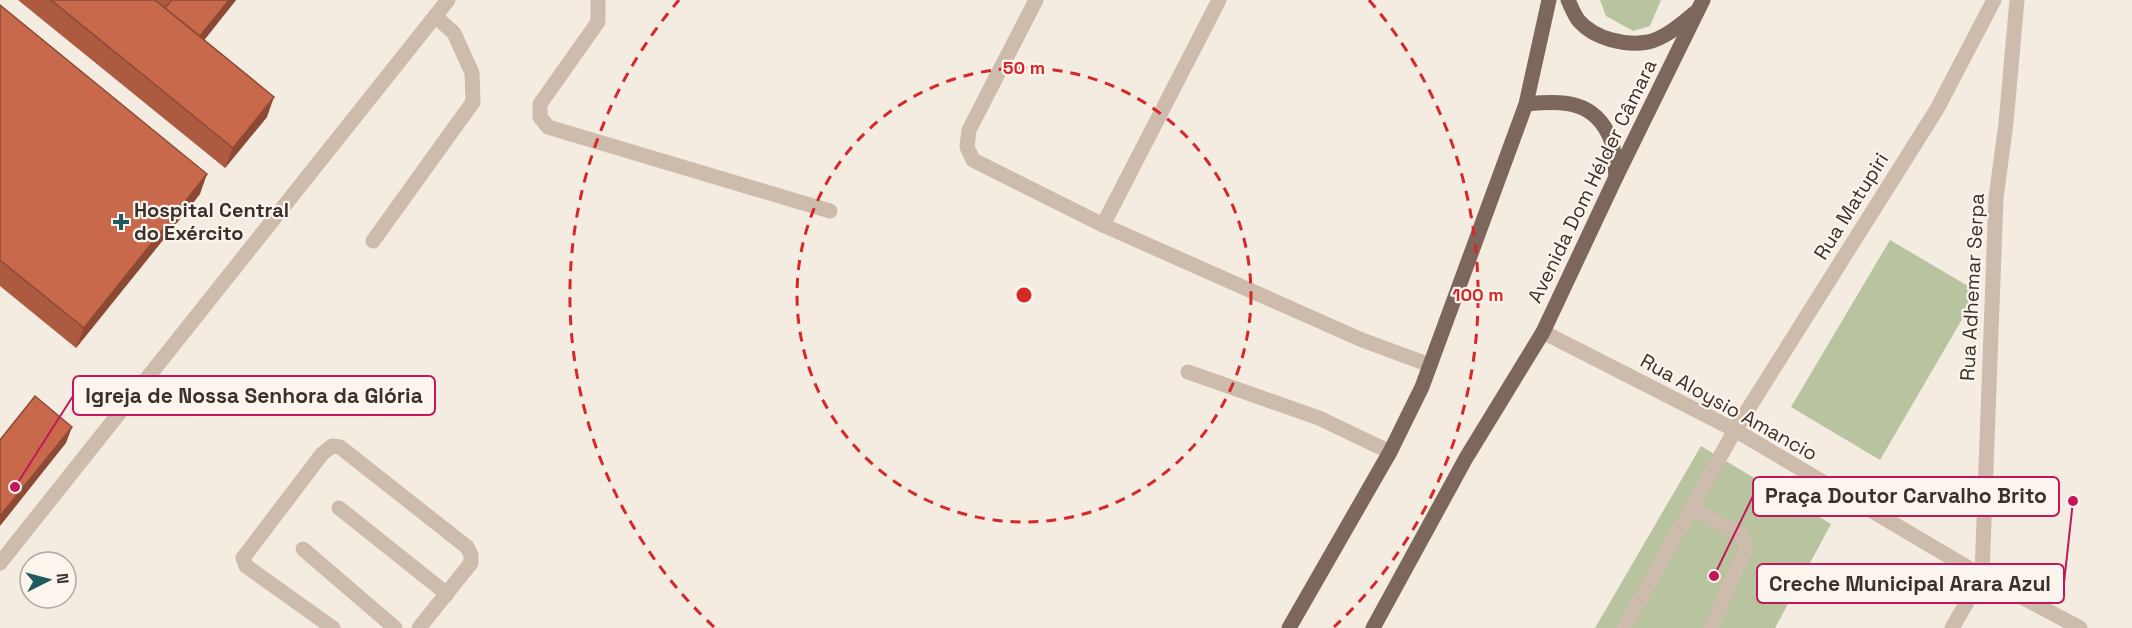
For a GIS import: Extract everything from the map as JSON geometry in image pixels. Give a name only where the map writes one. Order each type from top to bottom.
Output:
[{"type":"main road","points":[[1290,628],[1390,452],[1422,387],[1526,104],[1549,0]]},
{"type":"main road","points":[[1568,0],[1578,21],[1599,36],[1623,42],[1649,42],[1669,33],[1701,5]]},
{"type":"main road","name":"Avenida Dom Hélder Câmara","points":[[1372,628],[1466,458],[1543,332],[1701,5]]},
{"type":"main road","points":[[1526,104],[1569,102],[1589,111],[1603,125],[1612,141],[1616,177]]},
{"type":"street","points":[[0,563],[448,0]]},
{"type":"street","points":[[598,0],[598,22],[540,104],[540,117],[548,127],[830,210]]},
{"type":"street","points":[[1036,0],[969,130],[967,147],[973,160],[1103,225],[1362,340],[1430,365]]},
{"type":"street","points":[[1103,225],[1219,0]]},
{"type":"street","name":"Rua Matupiri","points":[[1624,628],[1735,430],[1937,109],[1994,0]]},
{"type":"street","name":"Rua Adhemar Serpa","points":[[1982,576],[1996,198],[2006,123],[2017,0]]},
{"type":"street","points":[[373,241],[473,102],[472,73],[454,33],[435,16]]},
{"type":"street","name":"Rua Aloysio Amancio","points":[[1543,332],[1735,430],[1982,576],[2080,628]]},
{"type":"street","points":[[1188,372],[1319,418],[1390,452]]},
{"type":"street","points":[[333,628],[246,566],[243,558],[322,454],[332,446],[340,447],[467,547],[471,555],[471,563],[418,628]]},
{"type":"street","points":[[339,508],[447,594]]},
{"type":"street","points":[[1691,508],[1742,535],[1746,547],[1711,628]]},
{"type":"street","points":[[303,549],[395,628]]},
{"type":"street","points":[[1952,628],[1982,576]]},
{"type":"green space","points":[[1600,0],[1661,0],[1650,26],[1633,31],[1606,16]]},
{"type":"green space","points":[[1890,240],[1978,292],[1880,460],[1791,407]]},
{"type":"green space","points":[[1701,446],[1831,524],[1775,628],[1595,628]]},
{"type":"building","points":[[51,0],[155,0],[274,97],[233,148]]},
{"type":"building","points":[[172,0],[229,0],[200,36],[165,8]]},
{"type":"building","points":[[0,5],[207,174],[84,328],[0,260]]},
{"type":"building","points":[[35,396],[72,427],[0,516],[0,440]]},
{"type":"place","name":"Hospital Central do Exército","points":[[121,222]]},
{"type":"place","name":"Igreja de Nossa Senhora da Glória","points":[[15,487]]},
{"type":"place","name":"Creche Municipal Arara Azul","points":[[2073,501]]},
{"type":"place","name":"Praça Doutor Carvalho Brito","points":[[1714,576]]}]
